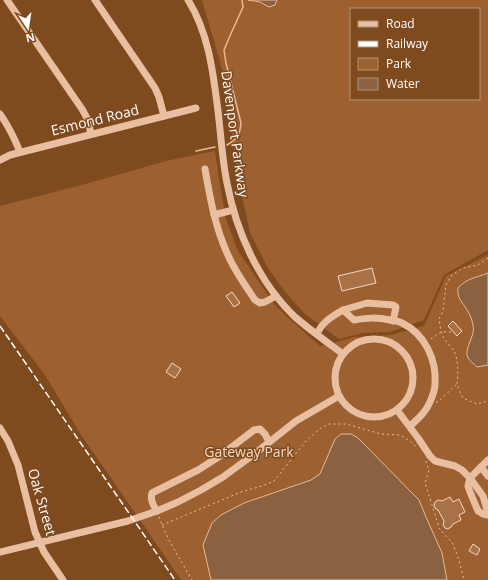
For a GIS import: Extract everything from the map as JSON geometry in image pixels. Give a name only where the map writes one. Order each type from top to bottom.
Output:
[{"type":"street","points":[[7,0],[82,109],[88,120],[91,134]]},
{"type":"street","points":[[95,0],[155,88],[164,116]]},
{"type":"street","name":"Davenport Parkway","points":[[188,0],[202,29],[210,53],[226,182],[239,229],[250,254],[276,296],[295,317],[343,354]]},
{"type":"street","name":"Esmond Road","points":[[0,160],[20,152],[196,108]]},
{"type":"street","points":[[0,114],[10,128],[20,152]]},
{"type":"street","points":[[205,169],[209,196],[217,228],[226,252],[236,271],[255,300],[260,303],[276,296]]},
{"type":"street","points":[[214,215],[233,210]]},
{"type":"street","points":[[317,334],[324,323],[343,310],[367,304],[393,305],[396,307],[393,321]]},
{"type":"street","points":[[343,310],[354,320],[370,317],[401,322],[415,331],[425,343],[434,365],[435,386],[430,403],[422,415],[410,426]]},
{"type":"street","points":[[377,339],[395,345],[402,351],[410,363],[413,377],[409,395],[398,410],[376,418],[354,412],[345,405],[336,388],[335,374],[343,354],[358,342],[377,339]]},
{"type":"street","points":[[0,552],[128,521],[157,511],[201,490],[223,477],[296,421],[339,396]]},
{"type":"street","points":[[398,410],[434,461],[456,466],[470,478],[483,496],[487,505],[488,514],[483,514],[478,511],[468,486],[470,478],[488,460]]},
{"type":"street","name":"Oak Street","points":[[0,428],[8,441],[18,465],[34,532],[44,552],[63,580]]},
{"type":"street","points":[[157,511],[153,506],[151,498],[152,492],[198,470],[220,456],[254,430],[260,429],[265,434],[269,442]]},
{"type":"street","points":[[481,467],[488,476]]},
{"type":"path","points":[[488,258],[478,265],[463,268],[452,275],[446,285],[443,311],[440,319],[441,332],[444,339],[456,355],[458,369],[457,384],[463,398],[477,404],[488,401]]},
{"type":"path","points":[[425,343],[441,332],[451,332]]},
{"type":"path","points":[[430,403],[438,402],[457,384]]},
{"type":"path","points":[[162,525],[241,492],[274,481],[306,441],[321,428],[329,424],[346,424],[381,434],[400,435],[415,446]]},
{"type":"path","points":[[425,457],[429,470],[425,483],[434,514],[439,528],[453,544],[464,580]]},
{"type":"path","points":[[157,511],[162,525],[192,580]]},
{"type":"green space","points":[[202,0],[488,0],[488,250],[444,275],[424,320],[390,332],[363,333],[339,339],[305,314],[286,293],[268,268],[250,233],[238,178],[223,72]]},
{"type":"green space","name":"Gateway Park","points":[[215,151],[226,219],[238,251],[274,304],[320,346],[354,337],[390,335],[424,326],[446,276],[488,255],[488,580],[181,580],[81,435],[45,375],[0,316],[0,206],[166,161]]},
{"type":"water","points":[[248,0],[277,0],[275,5],[269,7],[260,2]]},
{"type":"water","points":[[488,273],[488,365],[477,367],[468,358],[467,354],[473,334],[473,325],[469,313],[459,297],[458,288],[468,280]]},
{"type":"water","points":[[341,434],[351,434],[358,438],[419,500],[442,553],[447,580],[211,580],[203,545],[212,523],[221,515],[244,503],[311,480],[320,474],[335,439]]},
{"type":"building","points":[[372,268],[376,283],[342,291],[338,276]]},
{"type":"building","points":[[232,292],[240,303],[234,307],[226,296]]},
{"type":"building","points":[[453,321],[462,331],[457,336],[448,326]]},
{"type":"building","points":[[172,363],[181,369],[175,378],[166,372]]},
{"type":"building","points":[[450,497],[453,502],[459,499],[465,512],[459,515],[461,520],[453,524],[448,529],[443,525],[444,521],[434,506],[435,502],[438,500],[442,501]]},
{"type":"building","points":[[473,544],[480,549],[477,555],[469,551]]},
{"type":"waterway","points":[[227,145],[237,136],[240,131],[241,123],[224,50],[243,7],[242,0]]},
{"type":"waterway","points":[[196,151],[215,147]]},
{"type":"railway","points":[[0,326],[175,580]]}]
